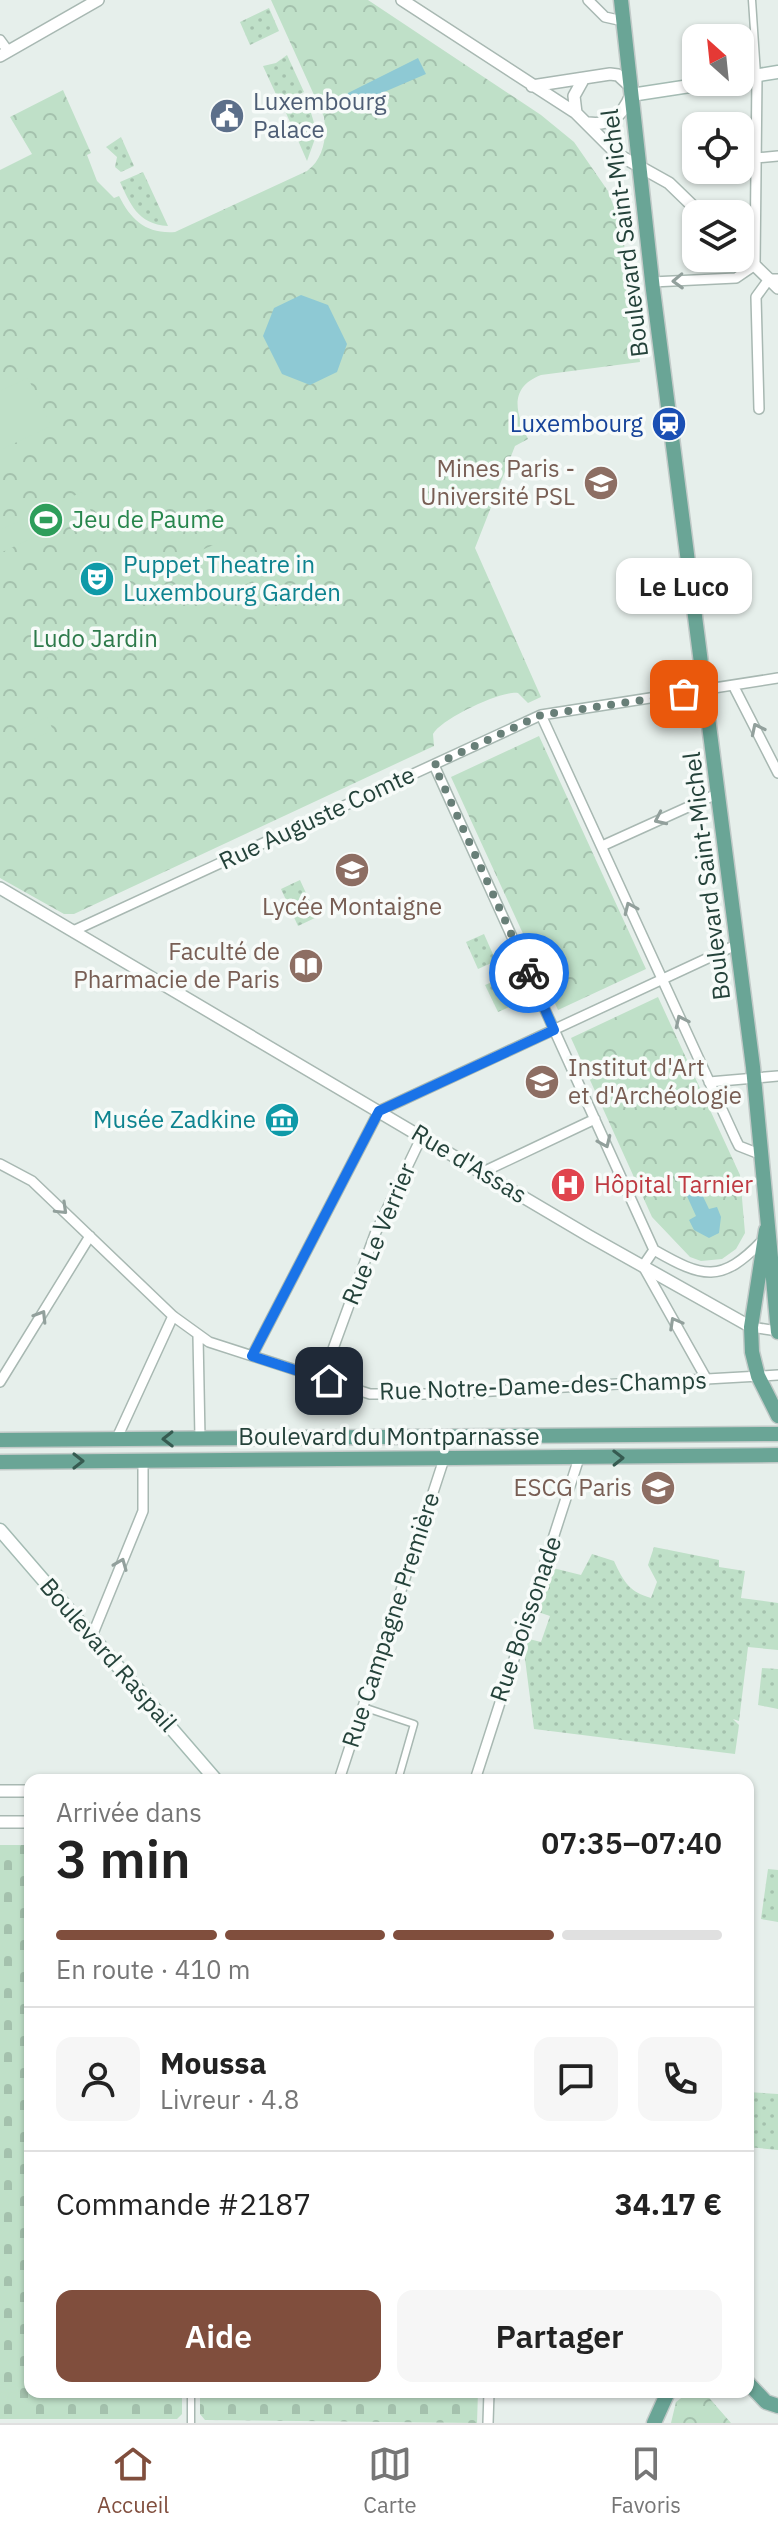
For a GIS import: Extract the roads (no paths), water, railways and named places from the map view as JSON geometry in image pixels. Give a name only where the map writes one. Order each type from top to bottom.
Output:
[{"type":"main road","name":"Boulevard Saint-Michel","points":[[621,0],[652,282],[719,793],[770,1231]]},
{"type":"main road","points":[[754,76],[778,72]]},
{"type":"main road","points":[[630,91],[682,86]]},
{"type":"main road","points":[[770,1231],[751,1327],[758,1376],[778,1416]]},
{"type":"main road","points":[[770,1231],[778,1332]]},
{"type":"main road","name":"Boulevard du Montparnasse","points":[[0,1440],[778,1434]]},
{"type":"main road","name":"Boulevard du Montparnasse","points":[[0,1462],[778,1455]]},
{"type":"main road","name":"Boulevard Raspail","points":[[0,1530],[211,1774]]},
{"type":"main road","points":[[754,2389],[766,2402],[778,2406]]},
{"type":"main road","points":[[654,2423],[665,2398]]},
{"type":"street","points":[[0,40],[4,54],[98,0]]},
{"type":"street","points":[[402,0],[576,113],[617,154],[669,183],[687,200]]},
{"type":"street","points":[[588,0],[605,17],[623,21]]},
{"type":"street","points":[[752,0],[757,75],[755,265]]},
{"type":"street","points":[[532,86],[614,74],[630,91],[625,109],[613,120],[588,123]]},
{"type":"street","points":[[576,113],[574,96],[584,78]]},
{"type":"street","points":[[756,158],[778,156]]},
{"type":"street","points":[[755,265],[775,282],[756,297],[759,409]]},
{"type":"street","points":[[652,282],[736,278],[755,265]]},
{"type":"street","name":"Rue Auguste Comte","points":[[73,931],[541,715],[778,678]]},
{"type":"street","points":[[734,687],[778,773]]},
{"type":"street","points":[[541,715],[739,1146],[762,1155]]},
{"type":"street","points":[[434,765],[654,1250],[689,1270],[713,1273],[734,1266],[770,1231]]},
{"type":"street","points":[[602,846],[719,793]]},
{"type":"street","name":"Rue d'Assas","points":[[0,888],[643,1266],[751,1327],[778,1332]]},
{"type":"street","points":[[252,1356],[379,1111],[736,945]]},
{"type":"street","points":[[709,1082],[778,1076]]},
{"type":"street","points":[[483,1172],[595,1119]]},
{"type":"street","name":"Rue Le Verrier","points":[[322,1379],[375,1234],[422,1136]]},
{"type":"street","name":"Rue Notre-Dame-des-Champs","points":[[1,1167],[32,1181],[173,1316],[198,1336],[370,1394],[441,1394],[778,1375]]},
{"type":"street","points":[[0,1382],[90,1236]]},
{"type":"street","points":[[654,1250],[643,1266],[707,1380]]},
{"type":"street","points":[[116,1440],[173,1316]]},
{"type":"street","points":[[198,1336],[200,1438]]},
{"type":"street","name":"Rue Boissonade","points":[[477,1774],[579,1458]]},
{"type":"street","name":"Rue Campagne Première","points":[[341,1774],[444,1459]]},
{"type":"street","points":[[92,1636],[143,1511],[143,1461]]},
{"type":"street","points":[[363,1707],[414,1724],[400,1774]]},
{"type":"street","points":[[0,1791],[24,1791]]},
{"type":"street","points":[[0,1822],[24,1822]]},
{"type":"street","points":[[191,2398],[191,2423]]},
{"type":"street","points":[[488,2423],[489,2398]]},
{"type":"water","points":[[418,58],[426,74],[354,105],[349,103],[348,93]]},
{"type":"water","points":[[301,295],[328,305],[347,344],[337,372],[310,385],[282,374],[263,336],[274,308]]},
{"type":"water","points":[[699,1188],[709,1209],[717,1207],[721,1217],[719,1233],[709,1238],[694,1230],[689,1220],[696,1216],[686,1194]]},
{"type":"place","name":"Luxembourg Palace","points":[[227,116]]},
{"type":"place","name":"Luxembourg","points":[[669,424]]},
{"type":"place","name":"Mines Paris - Université PSL","points":[[601,483]]},
{"type":"place","name":"Jeu de Paume","points":[[46,520]]},
{"type":"place","name":"Puppet Theatre in Luxembourg Garden","points":[[97,579]]},
{"type":"place","name":"Le Luco","points":[[684,694]]},
{"type":"place","name":"Lycée Montaigne","points":[[352,870]]},
{"type":"place","name":"Faculté de Pharmacie de Paris","points":[[306,966]]},
{"type":"place","name":"Institut d'Art et d'Archéologie","points":[[542,1082]]},
{"type":"place","name":"Musée Zadkine","points":[[282,1120]]},
{"type":"place","name":"Hôpital Tarnier","points":[[568,1185]]},
{"type":"place","name":"ESCG Paris","points":[[658,1488]]},
{"type":"park label","name":"Ludo Jardin","points":[[95,639]]}]
